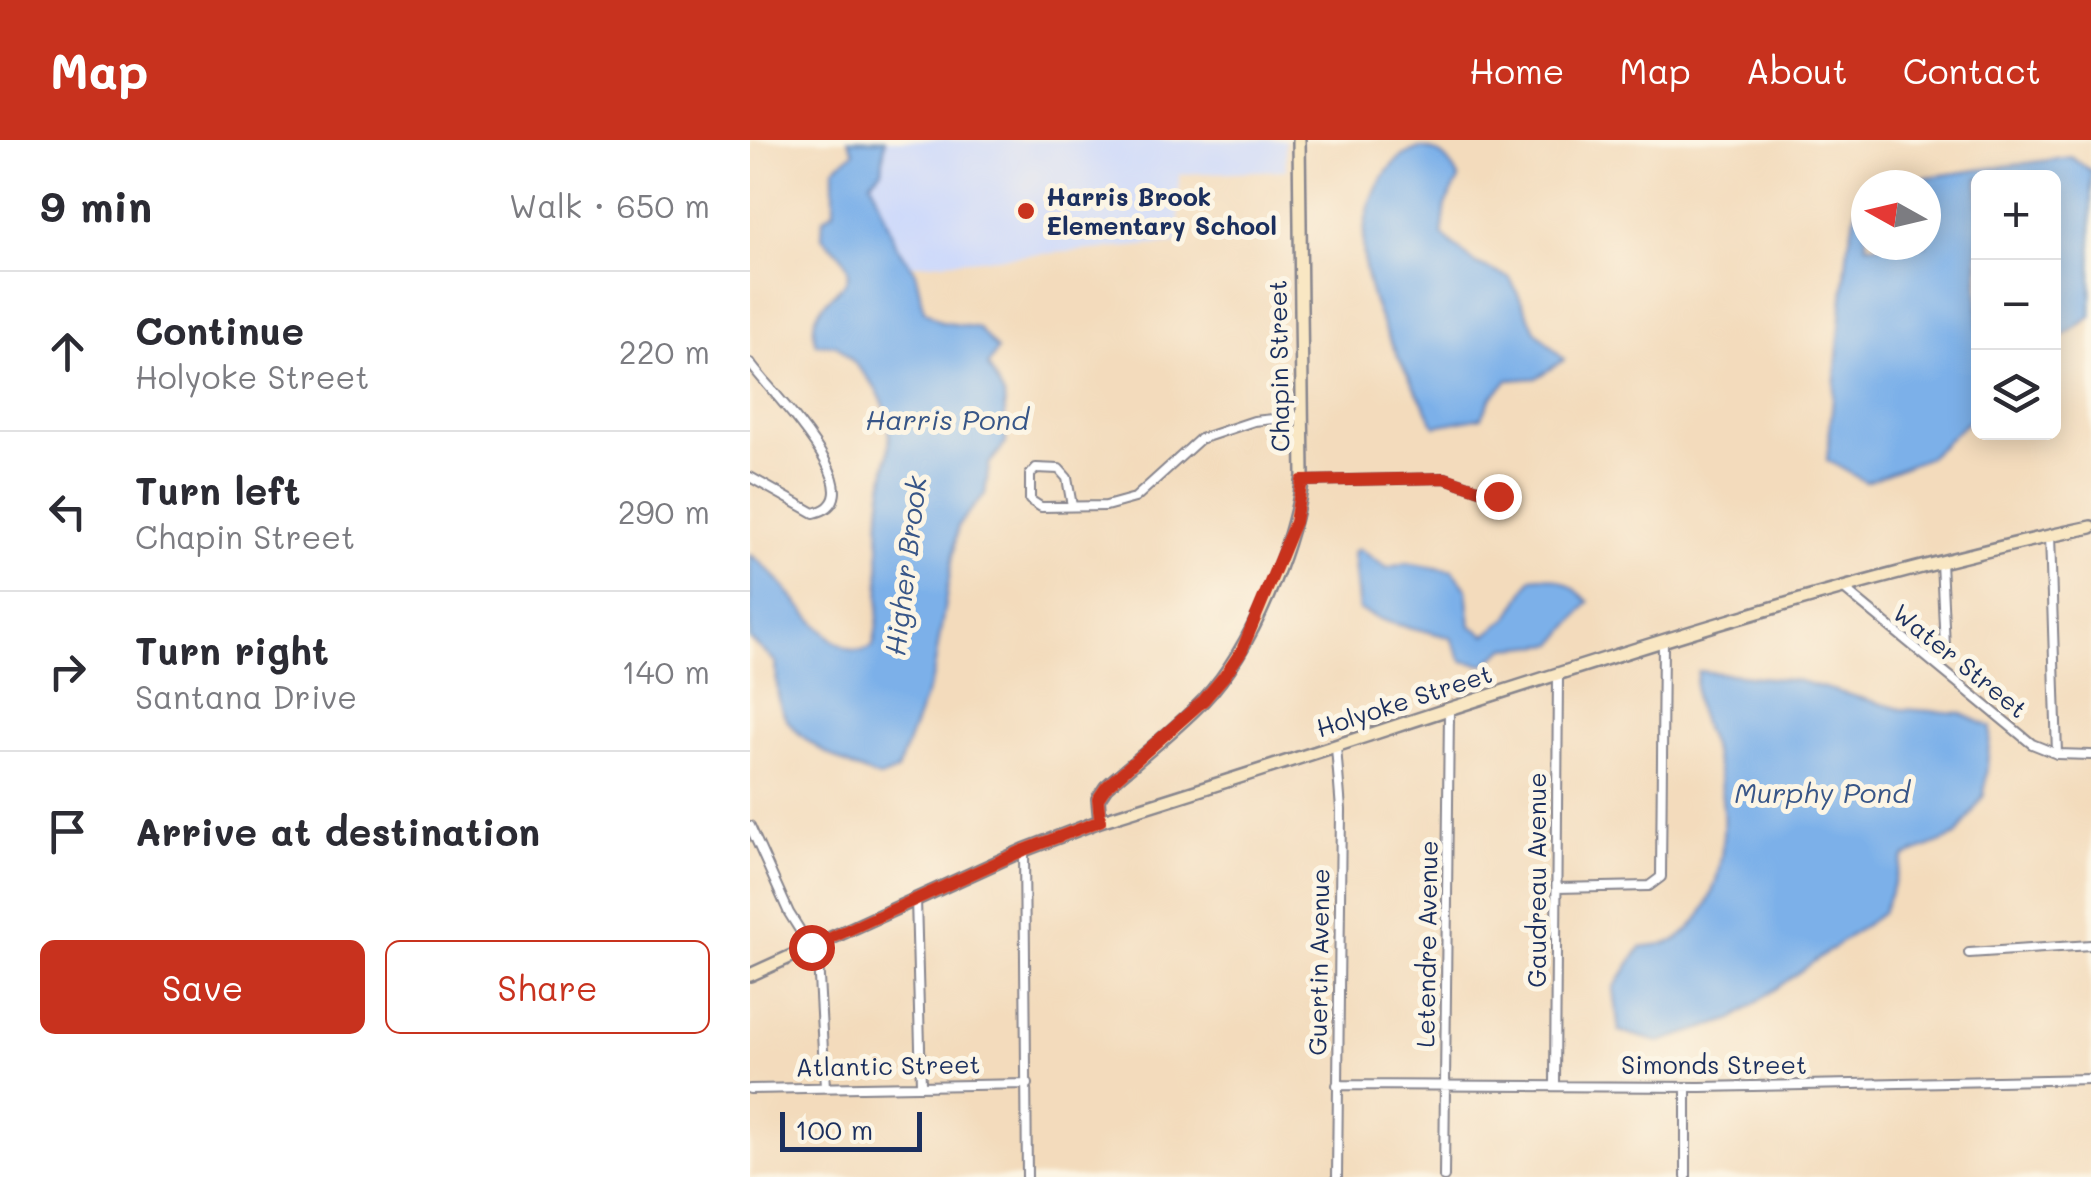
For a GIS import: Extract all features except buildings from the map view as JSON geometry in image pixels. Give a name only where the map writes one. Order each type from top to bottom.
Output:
[{"type":"main road","name":"Chapin Street","points":[[1100,821],[1098,799],[1106,787],[1204,700],[1242,650],[1295,522],[1302,481],[1303,416],[1299,140]]},
{"type":"main road","name":"Holyoke Street","points":[[750,975],[1024,850],[1100,821],[1663,641],[1941,562],[2091,526]]},
{"type":"street","points":[[750,364],[783,409],[822,450],[831,472],[832,498],[827,507],[814,512],[750,477]]},
{"type":"street","points":[[1072,506],[1066,478],[1059,470],[1036,468],[1027,486],[1030,500],[1041,507],[1106,506],[1135,498],[1200,440],[1222,430],[1303,416]]},
{"type":"street","points":[[1302,481],[1445,478],[1498,496]]},
{"type":"street","points":[[2050,535],[2058,754],[2091,754]]},
{"type":"street","points":[[1936,663],[1945,647],[1941,562]]},
{"type":"street","name":"Water Street","points":[[1844,589],[2032,744],[2058,754]]},
{"type":"street","points":[[1557,888],[1649,886],[1662,877],[1663,641]]},
{"type":"street","name":"Gaudreau Avenue","points":[[1555,1085],[1558,675]]},
{"type":"street","name":"Letendre Avenue","points":[[1444,1177],[1449,711]]},
{"type":"street","name":"Guertin Avenue","points":[[1336,747],[1341,810],[1336,1177]]},
{"type":"street","points":[[750,826],[789,913],[818,959],[825,1087]]},
{"type":"street","points":[[1024,850],[1027,1177]]},
{"type":"street","points":[[916,898],[921,1084]]},
{"type":"street","points":[[1970,953],[2091,946]]},
{"type":"street","name":"Simonds Street","points":[[1338,1085],[1686,1087],[2091,1080]]},
{"type":"street","name":"Atlantic Street","points":[[750,1089],[1028,1084]]},
{"type":"street","points":[[1686,1087],[1686,1177]]},
{"type":"shaded area","name":"Harris Brook Elementary School","points":[[874,140],[1285,140],[1286,170],[1179,174],[1179,243],[907,265],[865,187]]},
{"type":"water","name":"Harris Pond","points":[[848,140],[885,140],[882,170],[871,181],[897,247],[915,271],[924,310],[941,322],[978,328],[997,350],[988,366],[1004,396],[1006,443],[989,464],[985,494],[958,525],[933,676],[897,771],[880,778],[839,760],[798,732],[780,705],[776,662],[750,639],[750,555],[827,635],[859,651],[873,646],[879,597],[880,514],[889,439],[887,414],[873,385],[837,345],[816,344],[814,325],[819,310],[846,280],[848,269],[841,256],[822,237],[823,219],[834,211],[834,168],[854,152]]},
{"type":"water","points":[[1420,148],[1444,158],[1459,180],[1446,203],[1442,235],[1476,264],[1510,278],[1535,330],[1564,360],[1536,378],[1508,380],[1491,398],[1482,417],[1435,426],[1377,311],[1363,250],[1366,219],[1377,188],[1389,168]]},
{"type":"water","points":[[2071,157],[2091,171],[2091,317],[2061,337],[2061,170],[1978,170]]},
{"type":"water","points":[[1971,171],[1971,418],[1929,457],[1866,482],[1827,460],[1851,233],[1851,260],[1941,260],[1941,175]]},
{"type":"water","points":[[1359,549],[1387,568],[1406,563],[1453,571],[1467,589],[1471,626],[1486,635],[1509,617],[1532,578],[1548,577],[1563,582],[1589,602],[1555,644],[1506,648],[1484,665],[1462,661],[1451,638],[1359,610],[1353,552]]},
{"type":"water","name":"Murphy Pond","points":[[1698,671],[1799,681],[1900,709],[1960,713],[1991,727],[1984,795],[1956,836],[1904,857],[1882,913],[1733,1019],[1659,1042],[1619,1031],[1614,988],[1641,947],[1674,941],[1695,923],[1716,880],[1723,805],[1715,759],[1697,707]]},
{"type":"place","name":"Harris Brook Elementary School","points":[[1026,211]]},
{"type":"route","points":[[811,947],[1024,850],[1100,821],[1098,799],[1106,787],[1204,700],[1242,650],[1295,522],[1302,481],[1445,478],[1498,496]]},
{"type":"water label","name":"Higher Brook","points":[[906,566]]}]
